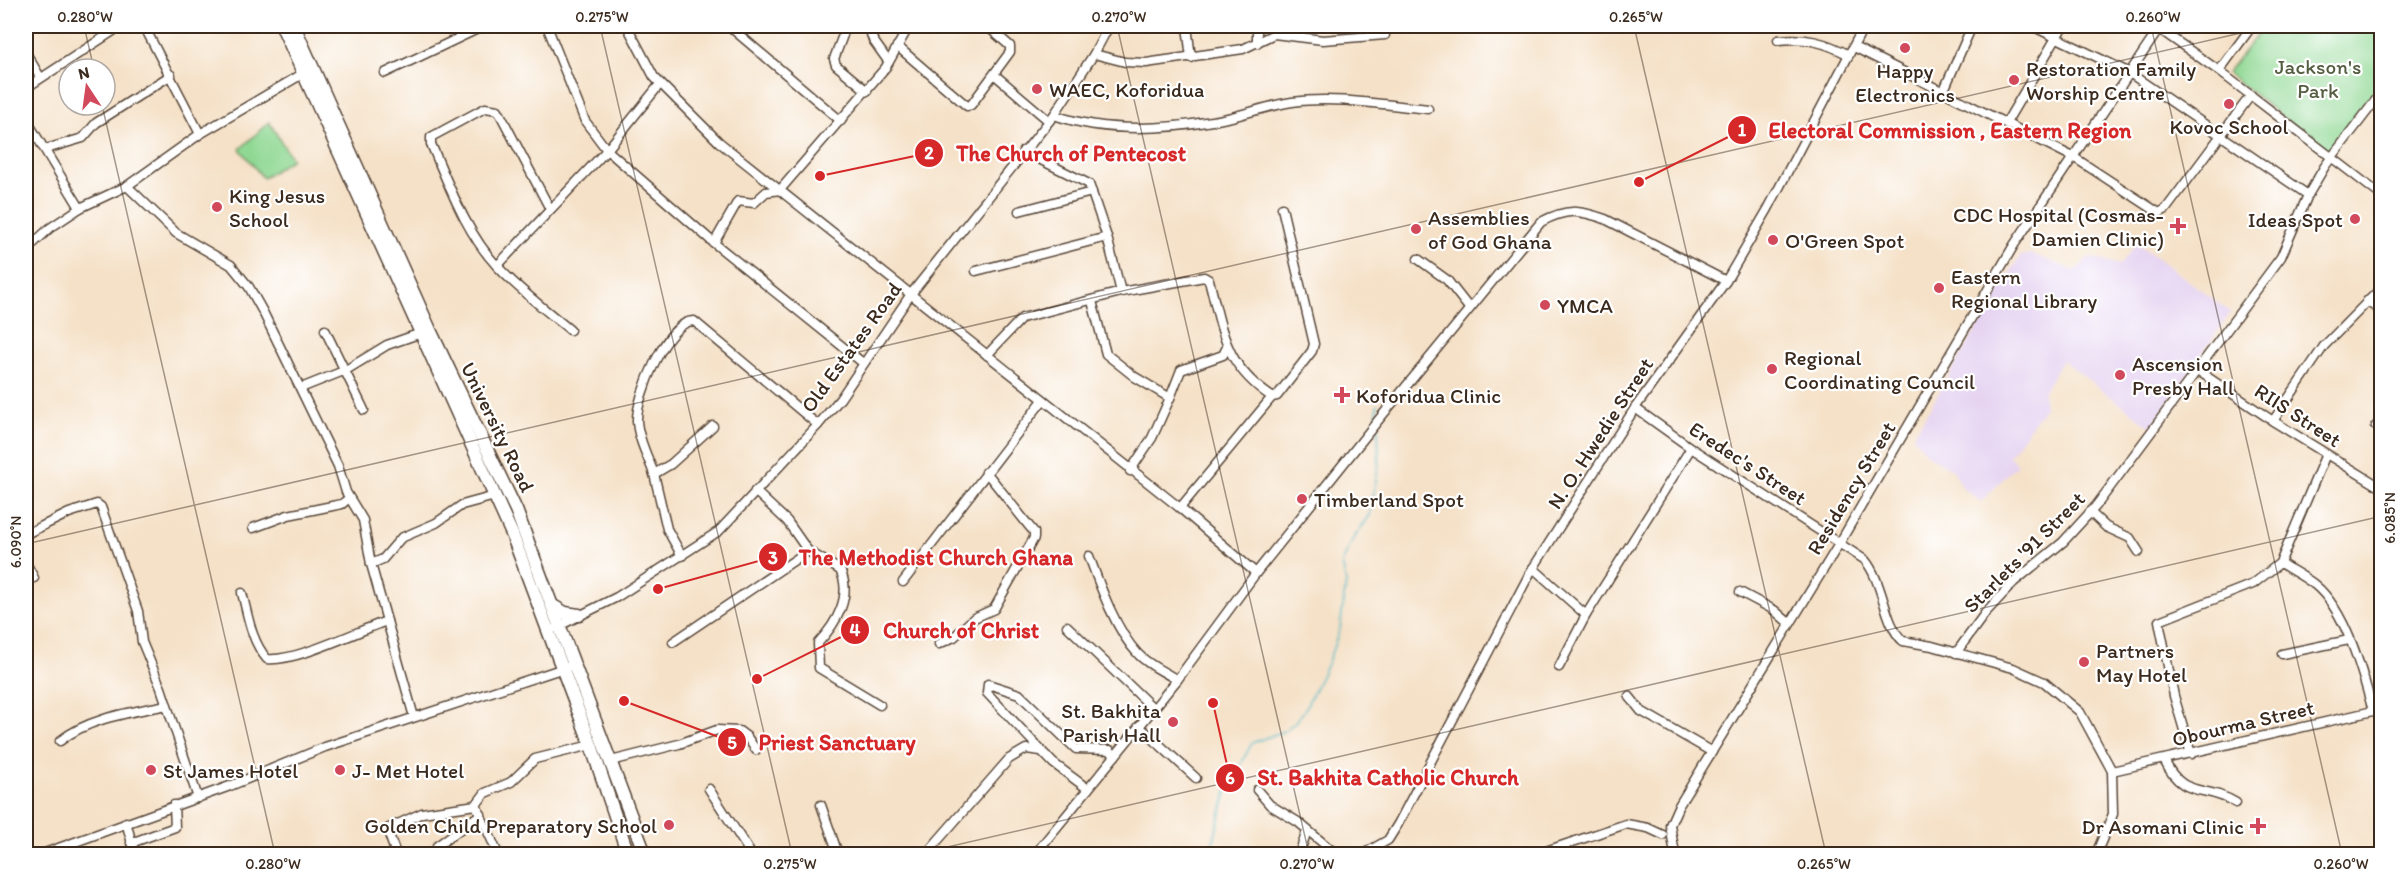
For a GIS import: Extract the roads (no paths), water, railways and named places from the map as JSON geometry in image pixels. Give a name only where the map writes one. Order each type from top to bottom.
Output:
[{"type":"highway","name":"University Road","points":[[282,26],[425,332],[516,510],[553,606],[554,628],[562,669],[591,745],[628,855]]},
{"type":"highway","name":"University Road","points":[[294,26],[495,496],[554,628],[576,664],[645,855]]},
{"type":"highway","points":[[553,606],[565,613],[579,615]]},
{"type":"street","points":[[26,88],[121,26]]},
{"type":"street","points":[[144,26],[200,134]]},
{"type":"street","points":[[385,73],[484,26]]},
{"type":"street","points":[[547,26],[585,121],[607,150],[714,243],[863,363]]},
{"type":"street","points":[[627,26],[660,84],[719,142],[1130,471],[1180,508],[1256,573]]},
{"type":"street","points":[[729,26],[741,29],[841,121]]},
{"type":"street","points":[[868,26],[873,40],[888,61]]},
{"type":"street","points":[[714,243],[738,201],[754,203],[766,192],[780,190],[867,91],[909,26]]},
{"type":"street","points":[[897,46],[967,106],[971,105],[1008,59],[1010,46],[987,26]]},
{"type":"street","name":"Old Estates Road","points":[[554,628],[617,597],[719,531],[818,425],[840,399],[911,294],[1023,151],[1052,118],[1094,54],[1109,26]]},
{"type":"street","points":[[1186,26],[1191,58]]},
{"type":"street","points":[[1257,26],[1257,43]]},
{"type":"street","name":"N. O. Hwedie Street","points":[[1363,855],[1388,840],[1398,824],[1533,568],[1635,408],[1726,281],[1768,209],[1864,26]]},
{"type":"street","points":[[1944,90],[1972,26]]},
{"type":"street","points":[[2032,26],[2128,72],[2308,195]]},
{"type":"street","points":[[2006,123],[2063,26]]},
{"type":"street","points":[[2219,71],[2252,26]]},
{"type":"street","points":[[2158,27],[2382,196]]},
{"type":"street","name":"Residency Street","points":[[1675,855],[1670,825],[1678,807],[1839,544],[2014,245],[2075,158],[2158,27]]},
{"type":"street","points":[[1094,54],[1125,62],[1191,58],[1243,49],[1274,34],[1323,40],[1385,35]]},
{"type":"street","points":[[843,35],[834,59],[836,65],[867,91]]},
{"type":"street","points":[[1778,40],[1806,39],[1829,44],[1852,51],[1944,90],[2075,158],[2159,213],[2166,210],[2251,95]]},
{"type":"street","points":[[26,53],[40,77]]},
{"type":"street","points":[[26,250],[50,228],[80,208],[127,186],[200,134],[304,73]]},
{"type":"street","points":[[46,150],[83,138],[96,123],[171,75]]},
{"type":"street","points":[[995,75],[1052,118],[1085,125],[1141,127],[1214,121],[1294,102],[1338,101],[1428,109]]},
{"type":"street","points":[[497,266],[607,150],[660,84]]},
{"type":"street","name":"Starlets '91 Street","points":[[1956,653],[1986,612],[2014,582],[2063,542],[2090,512],[2281,257],[2308,195],[2331,159],[2382,92]]},
{"type":"street","points":[[550,209],[498,110],[485,108],[431,137],[431,144],[452,192],[472,230],[497,266],[570,330]]},
{"type":"street","points":[[26,119],[80,208]]},
{"type":"street","points":[[1023,151],[1085,179],[1092,192],[1107,237],[1121,292]]},
{"type":"street","points":[[127,186],[176,233],[231,265],[249,287],[263,312],[338,466],[350,498],[363,520],[371,564],[414,717]]},
{"type":"street","points":[[1019,211],[1092,192]]},
{"type":"street","points":[[1180,508],[1272,397],[1277,396],[1312,351],[1314,344],[1282,208]]},
{"type":"street","points":[[1035,854],[1177,680],[1256,573],[1378,419],[1541,222],[1577,210],[1605,219],[1726,281]]},
{"type":"street","points":[[976,271],[1107,237]]},
{"type":"street","points":[[1418,259],[1447,280],[1469,308]]},
{"type":"street","points":[[987,355],[1018,319],[1121,292],[1206,278],[1227,347],[1240,372],[1272,397]]},
{"type":"street","points":[[2272,421],[2324,346],[2382,287]]},
{"type":"street","points":[[1092,301],[1106,354],[1135,377],[1170,398]]},
{"type":"street","points":[[2367,301],[2382,312]]},
{"type":"street","points":[[682,556],[667,529],[654,474],[640,435],[638,406],[656,359],[679,326],[687,321],[694,321],[818,425]]},
{"type":"street","points":[[325,330],[364,410]]},
{"type":"street","points":[[301,388],[346,370],[387,345],[425,332]]},
{"type":"street","points":[[1130,471],[1152,438],[1181,370],[1223,355],[1227,347]]},
{"type":"street","name":"RIIS Street","points":[[2197,370],[2272,421],[2382,488]]},
{"type":"street","points":[[903,582],[1043,400]]},
{"type":"street","name":"Eredec's Street","points":[[1635,408],[1691,448],[1839,544],[1854,551],[1876,573],[1890,619],[1899,637],[1909,643],[1932,646],[2013,668],[2044,682],[2080,712],[2112,771],[2113,814],[2096,855]]},
{"type":"street","points":[[654,474],[671,464],[713,426]]},
{"type":"street","points":[[1560,668],[1586,615],[1691,448]]},
{"type":"street","points":[[2191,754],[2174,696],[2159,621],[2253,584],[2280,563],[2326,454]]},
{"type":"street","points":[[939,644],[954,637],[974,618],[994,609],[1034,538],[1034,532],[986,472]]},
{"type":"street","points":[[755,491],[788,521],[808,551],[840,570],[846,591],[841,610],[818,643],[819,668],[880,705]]},
{"type":"street","points":[[371,564],[383,559],[401,538],[436,523],[462,505],[495,496]]},
{"type":"street","points":[[253,528],[288,515],[342,504],[350,498]]},
{"type":"street","points":[[26,534],[85,506],[97,504],[101,507],[138,611],[142,642],[167,705],[198,798]]},
{"type":"street","points":[[2090,512],[2106,528],[2130,538],[2139,552]]},
{"type":"street","points":[[673,642],[808,551]]},
{"type":"street","points":[[1089,556],[1100,586],[1131,646],[1139,656],[1177,680]]},
{"type":"street","points":[[26,563],[34,578]]},
{"type":"street","points":[[2280,563],[2316,585],[2328,599],[2349,640],[2377,710]]},
{"type":"street","points":[[1533,568],[1586,615]]},
{"type":"street","points":[[242,592],[252,632],[260,651],[267,659],[276,660],[296,655],[387,621]]},
{"type":"street","points":[[1740,592],[1774,610],[1790,624]]},
{"type":"street","points":[[1067,626],[1154,708]]},
{"type":"street","points":[[2282,654],[2349,640]]},
{"type":"street","points":[[42,855],[126,822],[198,798],[325,747],[576,664]]},
{"type":"street","points":[[1088,789],[1041,751],[987,693],[988,684],[1019,694],[1076,749],[1110,750],[1116,756]]},
{"type":"street","points":[[1629,696],[1641,711],[1694,744],[1712,752]]},
{"type":"street","points":[[60,741],[89,725],[167,705]]},
{"type":"street","name":"Obourma Street","points":[[2112,771],[2377,710]]},
{"type":"street","points":[[1139,726],[1196,778]]},
{"type":"street","points":[[611,760],[679,744],[717,730],[739,731],[747,737],[756,750]]},
{"type":"street","points":[[396,855],[387,829],[422,813],[476,805],[485,793],[511,782],[535,759],[591,745]]},
{"type":"street","points":[[926,855],[1009,759],[1026,749],[1041,751]]},
{"type":"street","points":[[2164,760],[2174,778],[2185,787],[2229,798],[2236,803]]},
{"type":"street","points":[[709,789],[751,855]]},
{"type":"street","points":[[1257,790],[1270,805],[1298,822],[1336,855]]},
{"type":"street","points":[[131,843],[175,827],[174,805]]},
{"type":"street","points":[[476,805],[498,855]]},
{"type":"street","points":[[821,805],[836,848],[832,855]]},
{"type":"street","points":[[437,846],[481,814]]},
{"type":"street","points":[[126,822],[135,855]]},
{"type":"street","points":[[1537,855],[1626,824],[1648,828],[1663,835]]},
{"type":"street","points":[[1299,855],[1307,831]]},
{"type":"waterway","points":[[1377,404],[1377,415]]},
{"type":"waterway","points":[[1210,854],[1227,791],[1252,743],[1284,731],[1294,723],[1304,711],[1328,662],[1340,629],[1346,582],[1342,563],[1352,541],[1370,515],[1379,462],[1378,425]]},
{"type":"place","name":"Happy Electronics","points":[[1905,48]]},
{"type":"place","name":"Restoration Family Worship Centre","points":[[2014,80]]},
{"type":"place","name":"WAEC, Koforidua","points":[[1037,89]]},
{"type":"place","name":"Kovoc School","points":[[2229,104]]},
{"type":"place","name":"The Church of Pentecost","points":[[820,176]]},
{"type":"place","name":"Electoral Commission , Eastern Region","points":[[1639,182]]},
{"type":"place","name":"King Jesus School","points":[[217,207]]},
{"type":"place","name":"Ideas Spot","points":[[2355,219]]},
{"type":"place","name":"CDC Hospital (Cosmas- Damien Clinic)","points":[[2178,226]]},
{"type":"place","name":"Assemblies of God Ghana","points":[[1416,229]]},
{"type":"place","name":"O'Green Spot","points":[[1773,240]]},
{"type":"place","name":"Eastern Regional Library","points":[[1939,288]]},
{"type":"place","name":"YMCA","points":[[1545,305]]},
{"type":"place","name":"Regional Coordinating Council","points":[[1772,369]]},
{"type":"place","name":"Ascension Presby Hall","points":[[2120,375]]},
{"type":"place","name":"Koforidua Clinic","points":[[1342,395]]},
{"type":"place","name":"Timberland Spot","points":[[1302,499]]},
{"type":"place","name":"The Methodist Church Ghana","points":[[658,589]]},
{"type":"place","name":"Partners May Hotel","points":[[2084,662]]},
{"type":"place","name":"Church of Christ","points":[[757,679]]},
{"type":"place","name":"Priest Sanctuary","points":[[624,701]]},
{"type":"place","name":"St. Bakhita Catholic Church","points":[[1213,703]]},
{"type":"place","name":"St. Bakhita Parish Hall","points":[[1173,722]]},
{"type":"place","name":"St James Hotel","points":[[151,770]]},
{"type":"place","name":"J- Met Hotel","points":[[340,770]]},
{"type":"place","name":"Golden Child Preparatory School","points":[[669,825]]},
{"type":"place","name":"Dr Asomani Clinic","points":[[2258,826]]},
{"type":"park label","name":"Jackson's Park","points":[[2318,78]]}]
